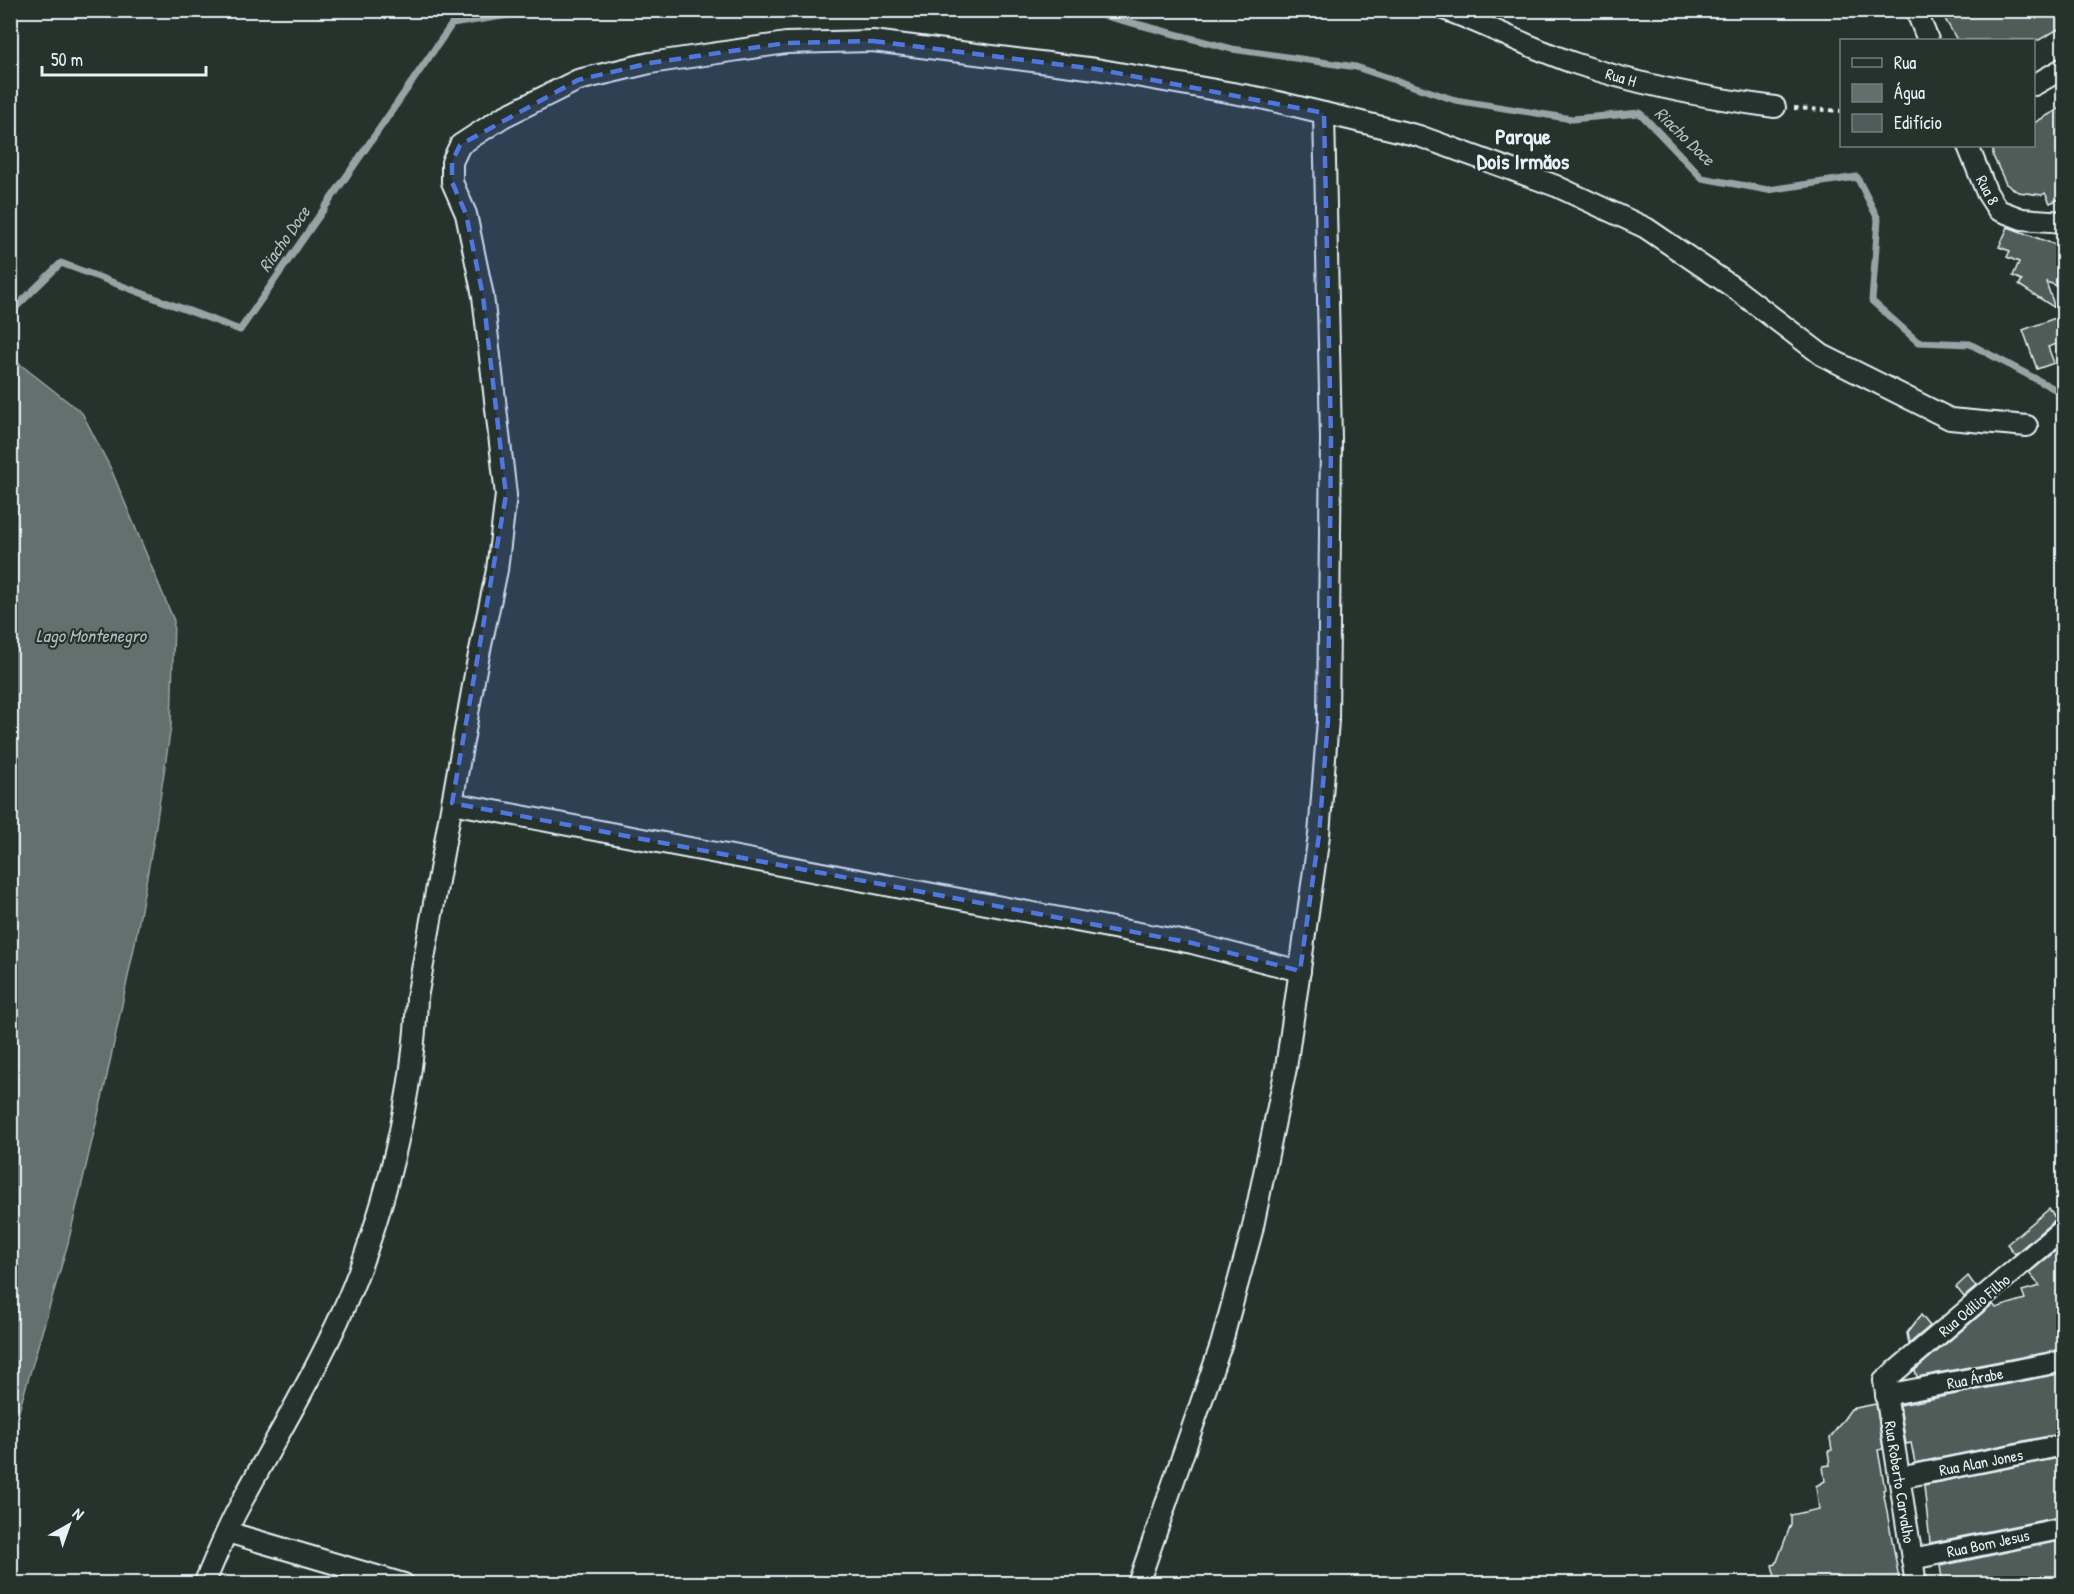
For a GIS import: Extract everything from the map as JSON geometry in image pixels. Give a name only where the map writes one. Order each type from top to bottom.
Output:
[{"type":"street","name":"Rua H","points":[[1446,10],[1572,62],[1621,78],[1671,90],[1775,107]]},
{"type":"street","points":[[1916,10],[1928,39]]},
{"type":"street","points":[[204,1584],[238,1507],[330,1340],[364,1259],[379,1212],[396,1141],[415,1043],[417,998],[496,570],[506,495],[483,296],[466,214],[452,182],[452,162],[460,145],[503,117],[579,80],[650,63],[786,44],[873,41],[1096,69],[1260,98],[1419,136],[1556,186],[1646,228],[1737,290],[1822,355],[1950,418],[2027,426]]},
{"type":"street","points":[[2035,84],[2064,68]]},
{"type":"street","points":[[1138,1584],[1221,1345],[1252,1231],[1286,1068],[1319,836],[1328,720],[1331,439],[1324,113]]},
{"type":"street","name":"Rua 8","points":[[1968,147],[1987,193],[1998,210],[2022,219],[2062,221]]},
{"type":"street","points":[[452,803],[1192,943],[1300,972]]},
{"type":"street","name":"Rua Odílio Filho","points":[[1885,1388],[2064,1228]]},
{"type":"street","name":"Rua Árabe","points":[[1885,1388],[2064,1361]]},
{"type":"street","name":"Rua Roberto Carvalho","points":[[1885,1388],[1916,1584]]},
{"type":"street","name":"Rua Alan Jones","points":[[1899,1478],[2064,1445]]},
{"type":"street","name":"Rua Bom Jesus","points":[[1912,1559],[2064,1528]]},
{"type":"street","points":[[227,1532],[404,1584]]},
{"type":"path","points":[[1775,107],[1840,111]]},
{"type":"highlighted area","points":[[873,41],[1096,69],[1324,113],[1331,439],[1328,720],[1319,835],[1300,971],[1192,943],[452,803],[506,495],[483,296],[466,214],[452,182],[452,162],[460,145],[578,80],[650,63],[786,43]]},
{"type":"water","name":"Lago Montenegro","points":[[11,357],[82,413],[111,469],[174,621],[171,726],[134,948],[68,1243],[11,1438]]},
{"type":"building","points":[[1940,10],[2064,10],[2064,26],[2039,40],[1956,39]]},
{"type":"building","points":[[2064,106],[2064,197],[2050,203],[2045,193],[2042,195],[2018,192],[2006,184],[1993,156],[1993,147],[2035,147],[2035,122]]},
{"type":"building","points":[[2008,227],[2064,248],[2064,288],[2046,282],[2055,308],[2019,285],[2022,280],[2013,276],[2019,262],[2007,257],[2010,251],[1999,247]]},
{"type":"building","points":[[2058,317],[2063,333],[2057,335],[2060,343],[2048,347],[2054,363],[2037,369],[2023,330]]},
{"type":"building","points":[[2049,1209],[2056,1219],[2015,1254],[2007,1244]]},
{"type":"building","points":[[2064,1244],[2064,1349],[1917,1377],[1915,1370],[1993,1304],[1996,1308],[2025,1299],[2022,1291],[2040,1286],[2029,1273]]},
{"type":"building","points":[[1968,1276],[1976,1287],[1964,1297],[1956,1287]]},
{"type":"building","points":[[1921,1315],[1930,1326],[1909,1344],[1907,1333]]},
{"type":"building","points":[[2064,1373],[2064,1433],[1915,1463],[1911,1443],[1906,1444],[1900,1405]]},
{"type":"building","points":[[1876,1404],[1883,1449],[1878,1450],[1885,1489],[1883,1490],[1900,1584],[1777,1584],[1772,1565],[1776,1564],[1791,1524],[1791,1515],[1819,1509],[1816,1486],[1825,1481],[1823,1466],[1830,1465],[1828,1451],[1832,1450],[1830,1438],[1851,1409]]},
{"type":"building","points":[[2064,1457],[2064,1516],[1930,1543],[1924,1485]]},
{"type":"building","points":[[2064,1540],[2064,1584],[1943,1584],[1940,1566]]},
{"type":"waterway","name":"Riacho Doce","points":[[10,313],[61,263],[240,330],[452,24],[541,10]]},
{"type":"waterway","name":"Riacho Doce","points":[[1083,10],[1232,49],[1356,67],[1455,100],[1572,119],[1640,113],[1702,178],[1768,190],[1857,177],[1878,219],[1872,301],[1918,342],[1970,344],[2064,394]]},
{"type":"district","name":"Parque Dois Irmăos","points":[[1523,148]]}]
